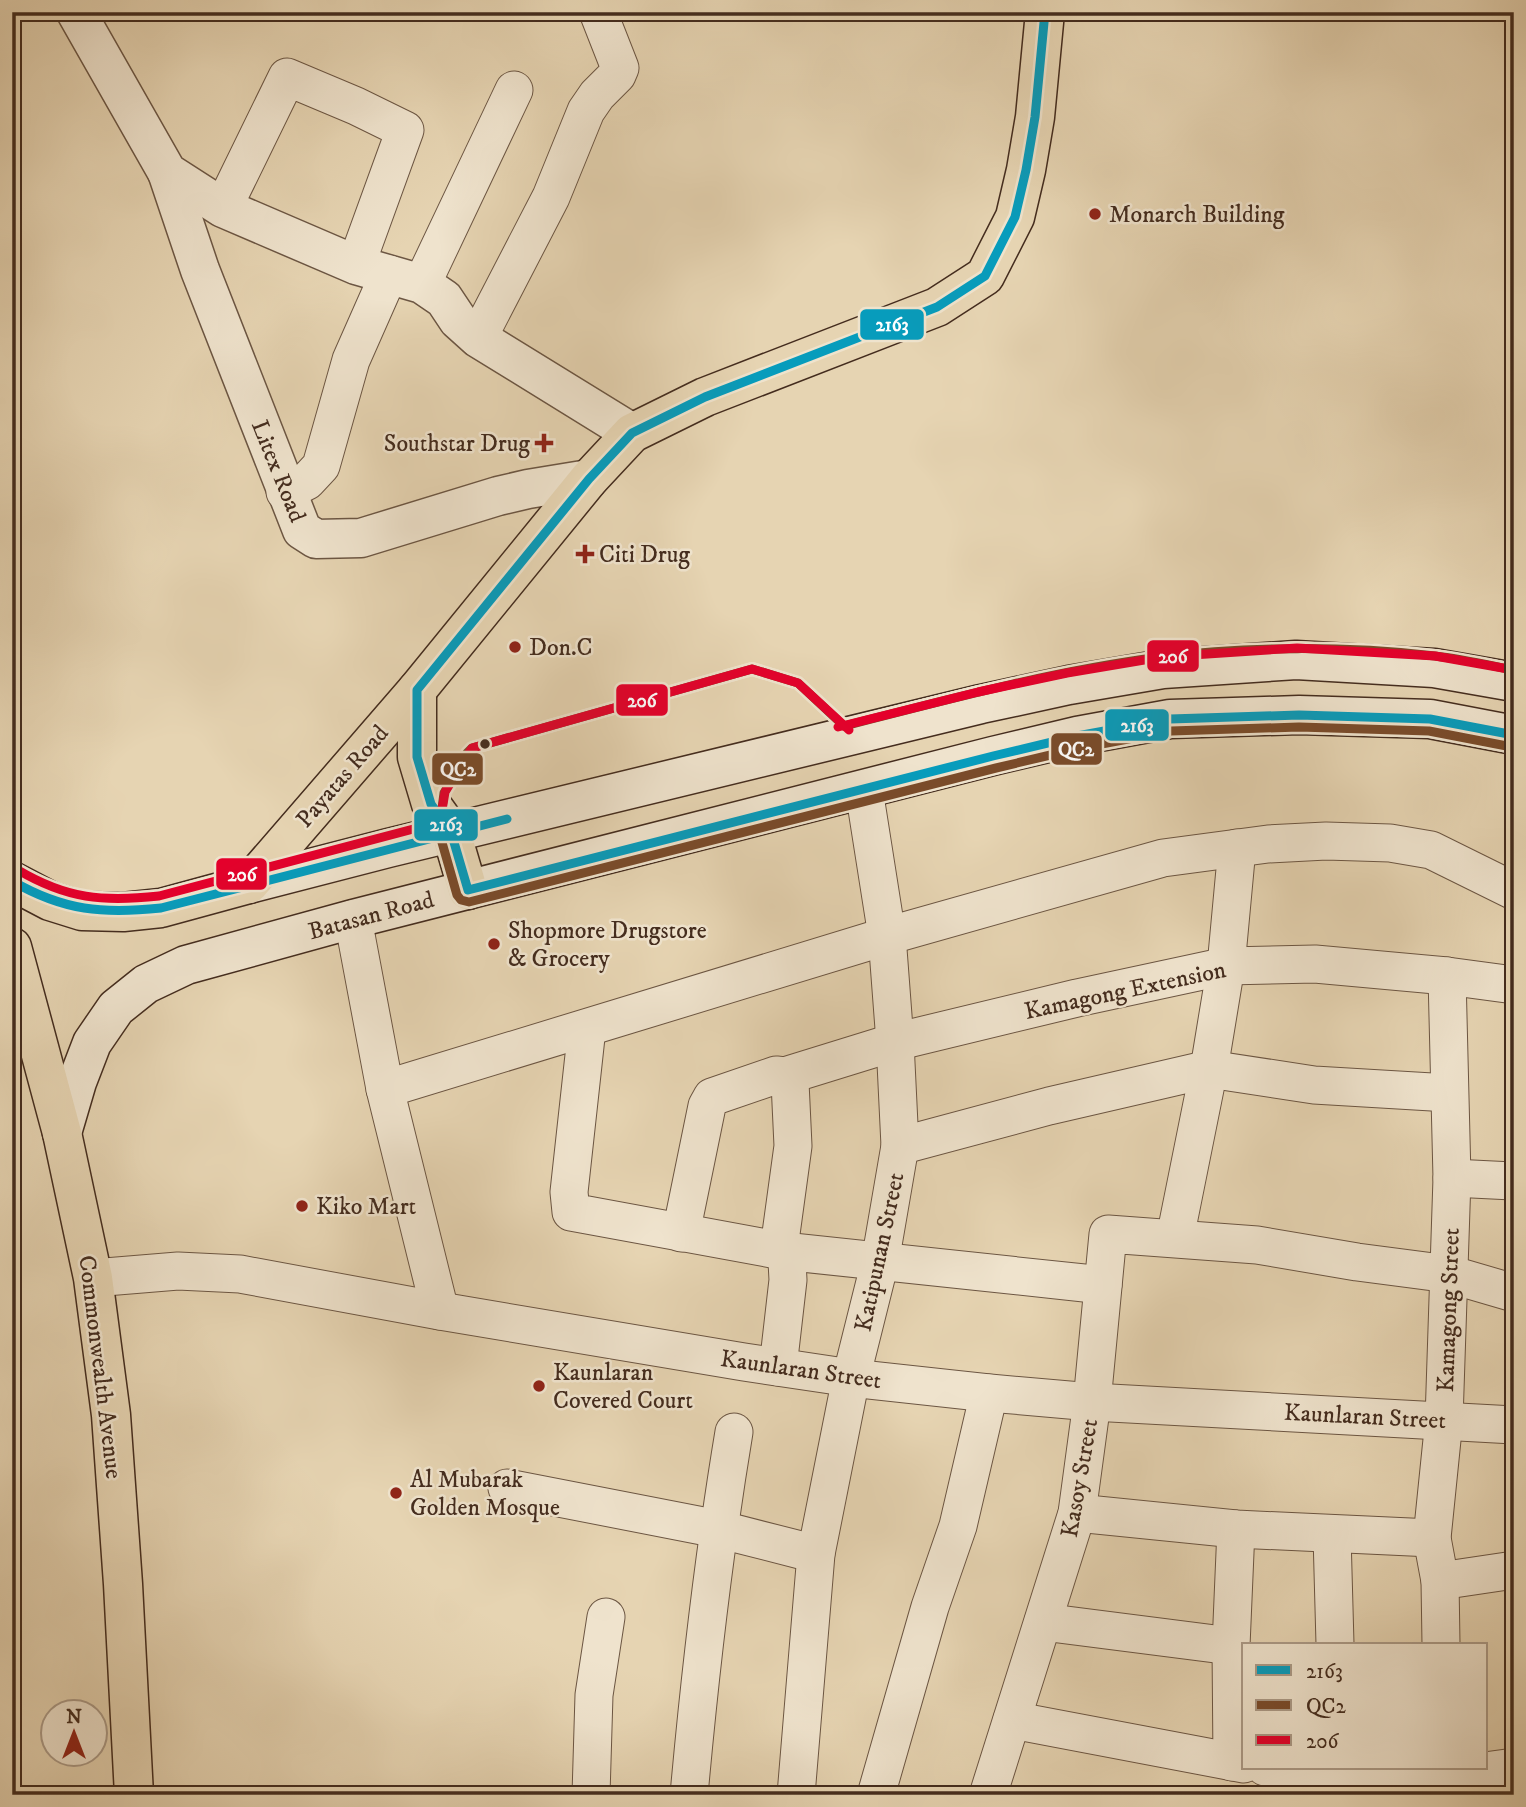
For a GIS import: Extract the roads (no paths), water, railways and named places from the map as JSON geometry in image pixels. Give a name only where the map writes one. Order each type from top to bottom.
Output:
[{"type":"main road","name":"Litex Road","points":[[76,12],[167,173],[200,270],[302,530],[316,539],[352,540],[518,491],[589,479]]},
{"type":"main road","name":"Payatas Road","points":[[248,884],[417,690],[589,479],[632,433],[705,397],[936,307],[985,276],[1015,217],[1026,170],[1035,117],[1045,12]]},
{"type":"main road","points":[[167,173],[223,208],[389,274],[444,299],[458,320],[478,338],[632,433]]},
{"type":"main road","points":[[12,881],[50,901],[82,911],[123,912],[161,908],[452,832],[981,704],[1163,669],[1296,660],[1434,668],[1514,682]]},
{"type":"main road","points":[[417,690],[417,757],[431,804],[452,832],[468,890]]},
{"type":"main road","name":"Batasan Road","points":[[62,1133],[92,1043],[116,1009],[146,984],[186,965],[353,919],[1005,753],[1077,736],[1170,719],[1299,715],[1430,719],[1514,735]]},
{"type":"main road","name":"Commonwealth Avenue","points":[[12,947],[62,1133],[93,1278],[111,1415],[134,1795]]},
{"type":"street","points":[[478,338],[551,197],[586,111],[620,68],[598,12]]},
{"type":"street","points":[[223,208],[287,77],[405,130],[389,274]]},
{"type":"street","points":[[285,492],[307,481],[321,466],[351,360],[389,274],[514,90]]},
{"type":"street","name":"Katipunan Street","points":[[796,1795],[816,1554],[851,1378],[880,1262],[900,1146],[887,936],[864,790]]},
{"type":"street","points":[[385,1089],[887,936],[1163,858],[1237,848],[1326,841],[1390,843],[1431,850],[1514,891]]},
{"type":"street","points":[[1237,848],[1226,966],[1209,1069],[1175,1238],[1257,1245],[1449,1274],[1514,1293]]},
{"type":"street","points":[[353,919],[385,1089],[440,1311]]},
{"type":"street","name":"Kamagong Extension","points":[[681,1233],[706,1106],[712,1097],[776,1075],[785,1076],[895,1042],[1077,998],[1226,966],[1315,964],[1514,985]]},
{"type":"street","name":"Kamagong Street","points":[[1441,1643],[1440,1581],[1432,1538],[1444,1420],[1452,1178],[1447,976]]},
{"type":"street","points":[[587,1028],[569,1192],[571,1212],[783,1251],[1103,1285]]},
{"type":"street","points":[[900,1146],[1049,1106],[1209,1069],[1314,1085],[1449,1093]]},
{"type":"street","points":[[778,1367],[788,1280],[787,1261],[780,1241],[793,1146],[790,1082],[785,1076]]},
{"type":"street","points":[[1452,1178],[1513,1181]]},
{"type":"street","name":"Kasoy Street","points":[[988,1795],[1077,1514],[1092,1402],[1108,1234],[1175,1238]]},
{"type":"street","name":"Kaunlaran Street","points":[[93,1278],[178,1271],[240,1274],[440,1311],[778,1367],[989,1393],[1092,1402],[1514,1424]]},
{"type":"street","points":[[876,1795],[930,1607],[958,1526],[989,1393]]},
{"type":"street","points":[[690,1795],[702,1658],[718,1530],[734,1432]]},
{"type":"street","points":[[507,1488],[718,1530],[816,1554]]},
{"type":"street","points":[[1077,1514],[1236,1529],[1432,1538]]},
{"type":"street","points":[[1236,1529],[1231,1646],[1242,1727]]},
{"type":"street","points":[[1332,1535],[1335,1643]]},
{"type":"street","points":[[1440,1581],[1514,1570]]},
{"type":"street","points":[[591,1795],[594,1695],[606,1617]]},
{"type":"street","points":[[1043,1622],[1231,1646]]},
{"type":"street","points":[[1012,1720],[1242,1763]]},
{"type":"street","points":[[1338,1770],[1448,1779],[1514,1767]]},
{"type":"place","name":"Monarch Building","points":[[1095,214]]},
{"type":"place","name":"Southstar Drug","points":[[544,443]]},
{"type":"place","name":"Citi Drug","points":[[585,554]]},
{"type":"place","name":"Don.C","points":[[515,647]]},
{"type":"place","name":"Shopmore Drugstore & Grocery","points":[[494,944]]},
{"type":"place","name":"Kiko Mart","points":[[302,1206]]},
{"type":"place","name":"Kaunlaran Covered Court","points":[[539,1386]]},
{"type":"place","name":"Al Mubarak Golden Mosque","points":[[396,1493]]}]
